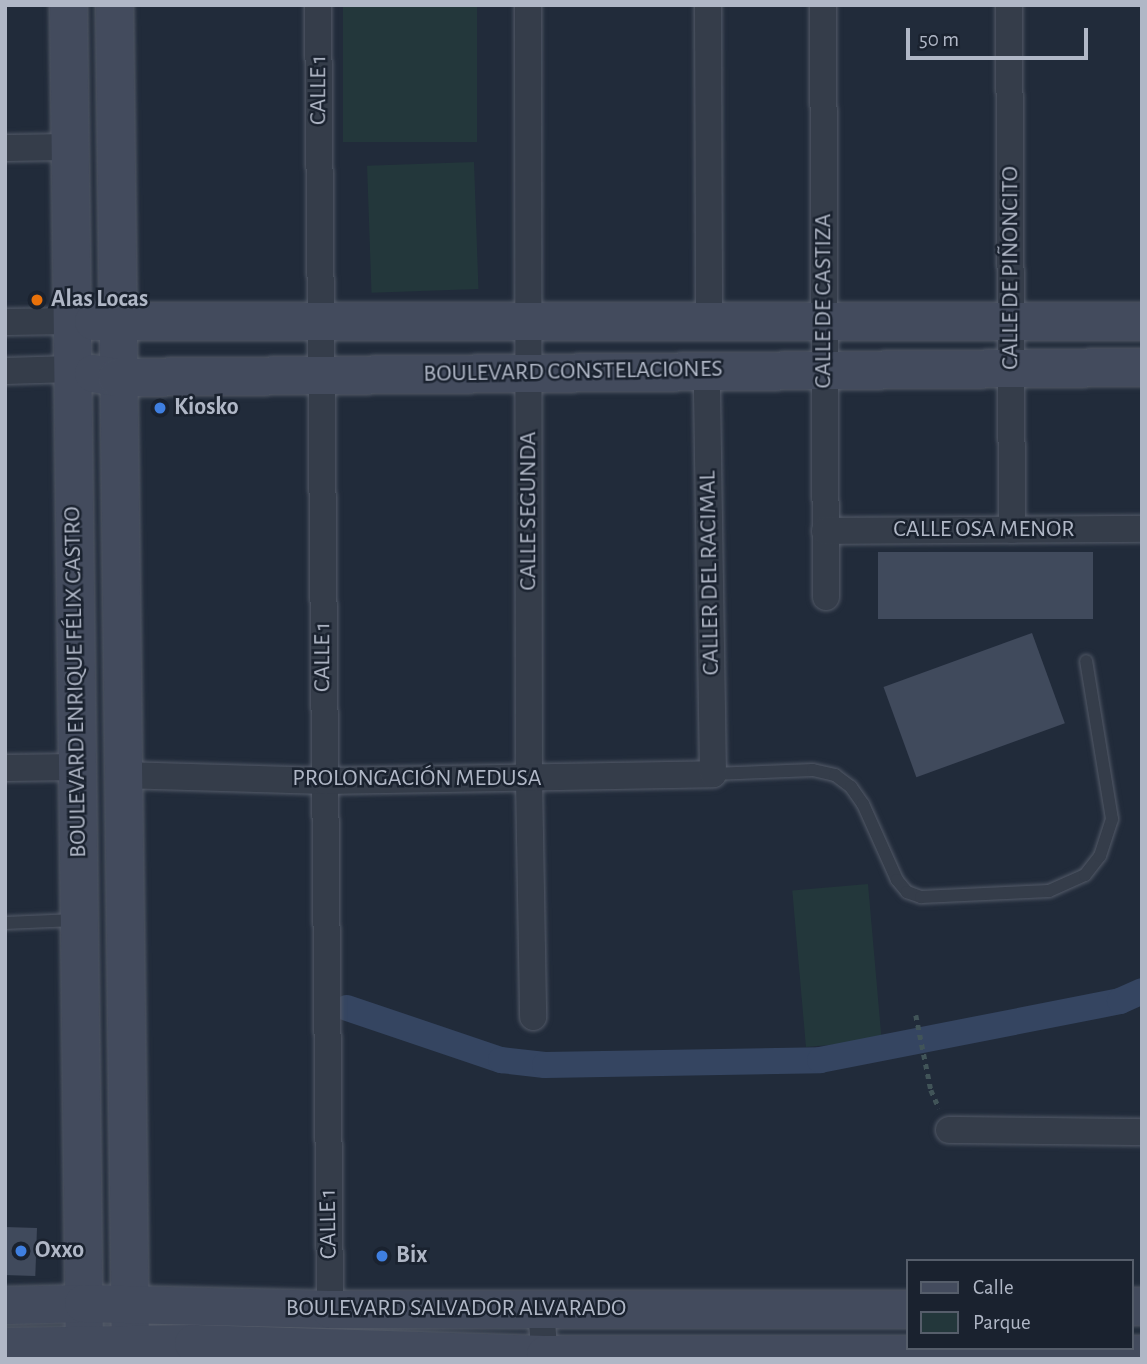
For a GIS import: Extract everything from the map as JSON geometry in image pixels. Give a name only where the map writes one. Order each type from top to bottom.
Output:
[{"type":"street","name":"BOULEVARD ENRIQUE FÉLIX CASTRO","points":[[68,5],[83,1352]]},
{"type":"street","name":"BOULEVARD ENRIQUE FÉLIX CASTRO","points":[[114,5],[116,377],[130,1351]]},
{"type":"street","name":"CALLE 1","points":[[318,5],[330,1310]]},
{"type":"street","name":"CALLE SEGUNDA","points":[[528,5],[529,779],[533,1017]]},
{"type":"street","points":[[708,5],[709,321]]},
{"type":"street","name":"CALLE DE CASTIZA","points":[[823,5],[825,597]]},
{"type":"street","name":"CALLE DE PIÑONCITO","points":[[1009,5],[1012,530]]},
{"type":"street","points":[[5,148],[69,147]]},
{"type":"street","name":"BOULEVARD CONSTELACIONES","points":[[5,322],[1142,321]]},
{"type":"street","name":"BOULEVARD CONSTELACIONES","points":[[5,371],[72,369],[116,377],[1142,367]]},
{"type":"street","name":"CALLER DEL RACIMAL","points":[[707,371],[713,774]]},
{"type":"street","name":"CALLE OSA MENOR","points":[[825,531],[1142,529]]},
{"type":"street","points":[[5,768],[78,767]]},
{"type":"street","name":"PROLONGACIÓN MEDUSA","points":[[122,775],[324,781],[713,774]]},
{"type":"street","points":[[949,1130],[1142,1132]]},
{"type":"street","name":"BOULEVARD SALVADOR ALVARADO","points":[[5,1305],[83,1303],[330,1310],[891,1309]]},
{"type":"street","points":[[390,1309],[390,1354]]},
{"type":"street","points":[[871,1356],[891,1309]]},
{"type":"street","points":[[541,1310],[545,1356]]},
{"type":"street","name":"BOULEVARD SALVADOR ALVARADO","points":[[5,1346],[83,1352],[130,1351],[193,1343],[390,1354],[545,1356],[1050,1357],[1142,1354]]},
{"type":"lane","points":[[713,774],[813,770],[835,775],[851,787],[863,804],[897,880],[907,892],[921,897],[1049,891],[1085,875],[1100,856],[1112,819],[1086,661]]},
{"type":"lane","points":[[5,923],[79,919]]},
{"type":"path","points":[[916,1014],[931,1090]]},
{"type":"green space","points":[[343,5],[477,5],[477,142],[343,142]]},
{"type":"green space","points":[[474,162],[478,289],[371,293],[367,166]]},
{"type":"green space","points":[[868,884],[882,1040],[806,1047],[792,891]]},
{"type":"building","points":[[878,552],[1093,552],[1093,619],[878,619]]},
{"type":"building","points":[[1032,633],[1065,723],[916,777],[884,687]]},
{"type":"building","name":"Oxxo","points":[[5,1227],[37,1228],[35,1276],[5,1275]]},
{"type":"waterway","points":[[347,1008],[501,1060],[545,1065],[820,1060],[1120,1001],[1142,991]]},
{"type":"place","name":"Alas Locas","points":[[37,300]]},
{"type":"place","name":"Kiosko","points":[[160,408]]},
{"type":"place","name":"Oxxo","points":[[21,1251]]},
{"type":"place","name":"Bix","points":[[382,1256]]}]
